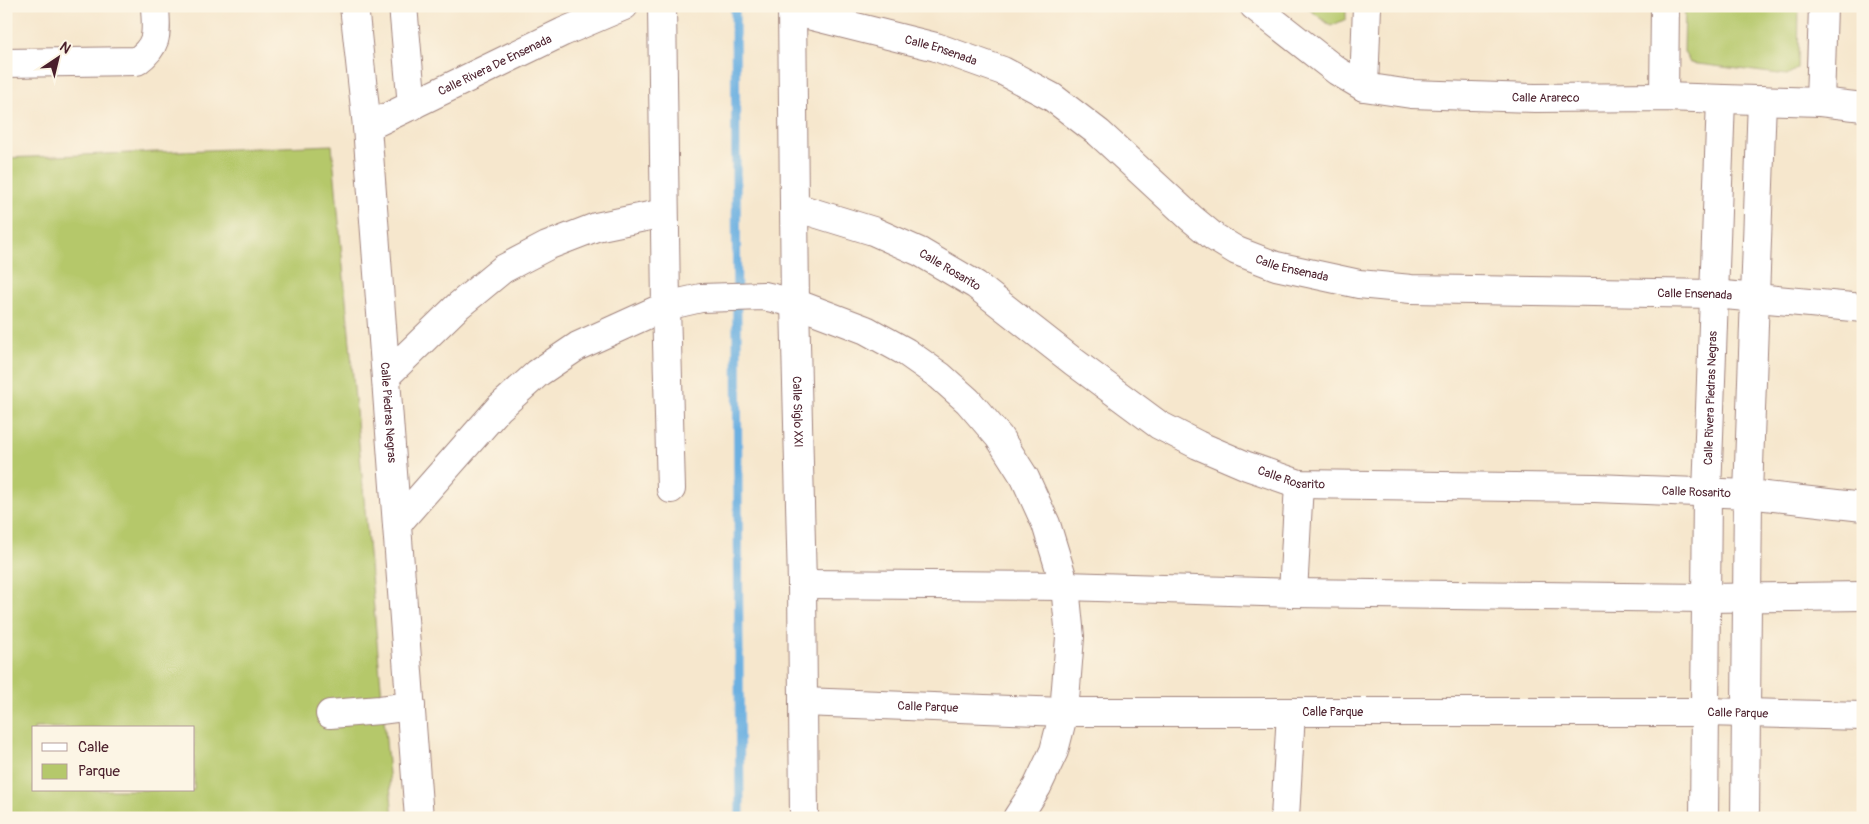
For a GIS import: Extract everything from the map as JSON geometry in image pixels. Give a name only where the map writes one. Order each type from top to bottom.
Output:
[{"type":"street","name":"Calle Piedras Negras","points":[[354,6],[367,127],[419,818]]},
{"type":"street","points":[[403,6],[412,106]]},
{"type":"street","name":"Calle Rivera De Ensenada","points":[[367,127],[563,32],[624,6]]},
{"type":"street","points":[[662,6],[664,213],[671,489]]},
{"type":"street","name":"Calle Arareco","points":[[1254,6],[1337,71],[1364,87],[1411,94],[1525,97],[1664,96],[1820,102],[1863,106]]},
{"type":"street","points":[[1364,87],[1367,6]]},
{"type":"street","points":[[1664,96],[1665,6]]},
{"type":"street","points":[[1820,102],[1823,6]]},
{"type":"street","name":"Calle Siglo XXI","points":[[792,9],[795,207],[794,303],[802,584],[804,818]]},
{"type":"street","name":"Calle Ensenada","points":[[792,9],[936,47],[1003,71],[1052,97],[1099,133],[1214,237],[1237,251],[1276,266],[1360,284],[1411,289],[1714,294],[1863,308]]},
{"type":"street","points":[[6,63],[137,61],[147,54],[154,43],[156,20]]},
{"type":"street","name":"Calle Rivera Piedras Negras","points":[[1704,818],[1707,493],[1721,99]]},
{"type":"street","points":[[1745,818],[1748,494],[1762,100]]},
{"type":"street","name":"Calle Rosarito","points":[[795,207],[873,231],[920,252],[976,285],[1074,362],[1159,425],[1198,445],[1247,466],[1299,484],[1595,488],[1748,494],[1863,507]]},
{"type":"street","points":[[386,376],[458,306],[503,269],[547,246],[596,227],[664,213]]},
{"type":"street","points":[[397,524],[499,408],[538,372],[578,346],[666,306],[701,298],[764,296],[794,303],[866,330],[906,352],[940,376],[968,401],[999,437],[1025,478],[1046,524],[1065,586],[1070,637],[1064,712],[1054,751],[1037,787],[1017,818]]},
{"type":"street","points":[[1293,593],[1299,484]]},
{"type":"street","points":[[802,584],[1065,586],[1293,593],[1706,598],[1863,596]]},
{"type":"street","name":"Calle Parque","points":[[803,702],[1064,712],[1705,712],[1863,716]]},
{"type":"street","points":[[330,714],[411,706]]},
{"type":"street","points":[[1285,818],[1291,712]]},
{"type":"green space","points":[[1305,6],[1346,6],[1346,19],[1331,26]]},
{"type":"green space","points":[[1685,6],[1799,6],[1798,68],[1787,75],[1690,63],[1684,52]]},
{"type":"green space","points":[[332,145],[393,818],[6,818],[6,158]]},
{"type":"waterway","points":[[735,6],[740,818]]}]
